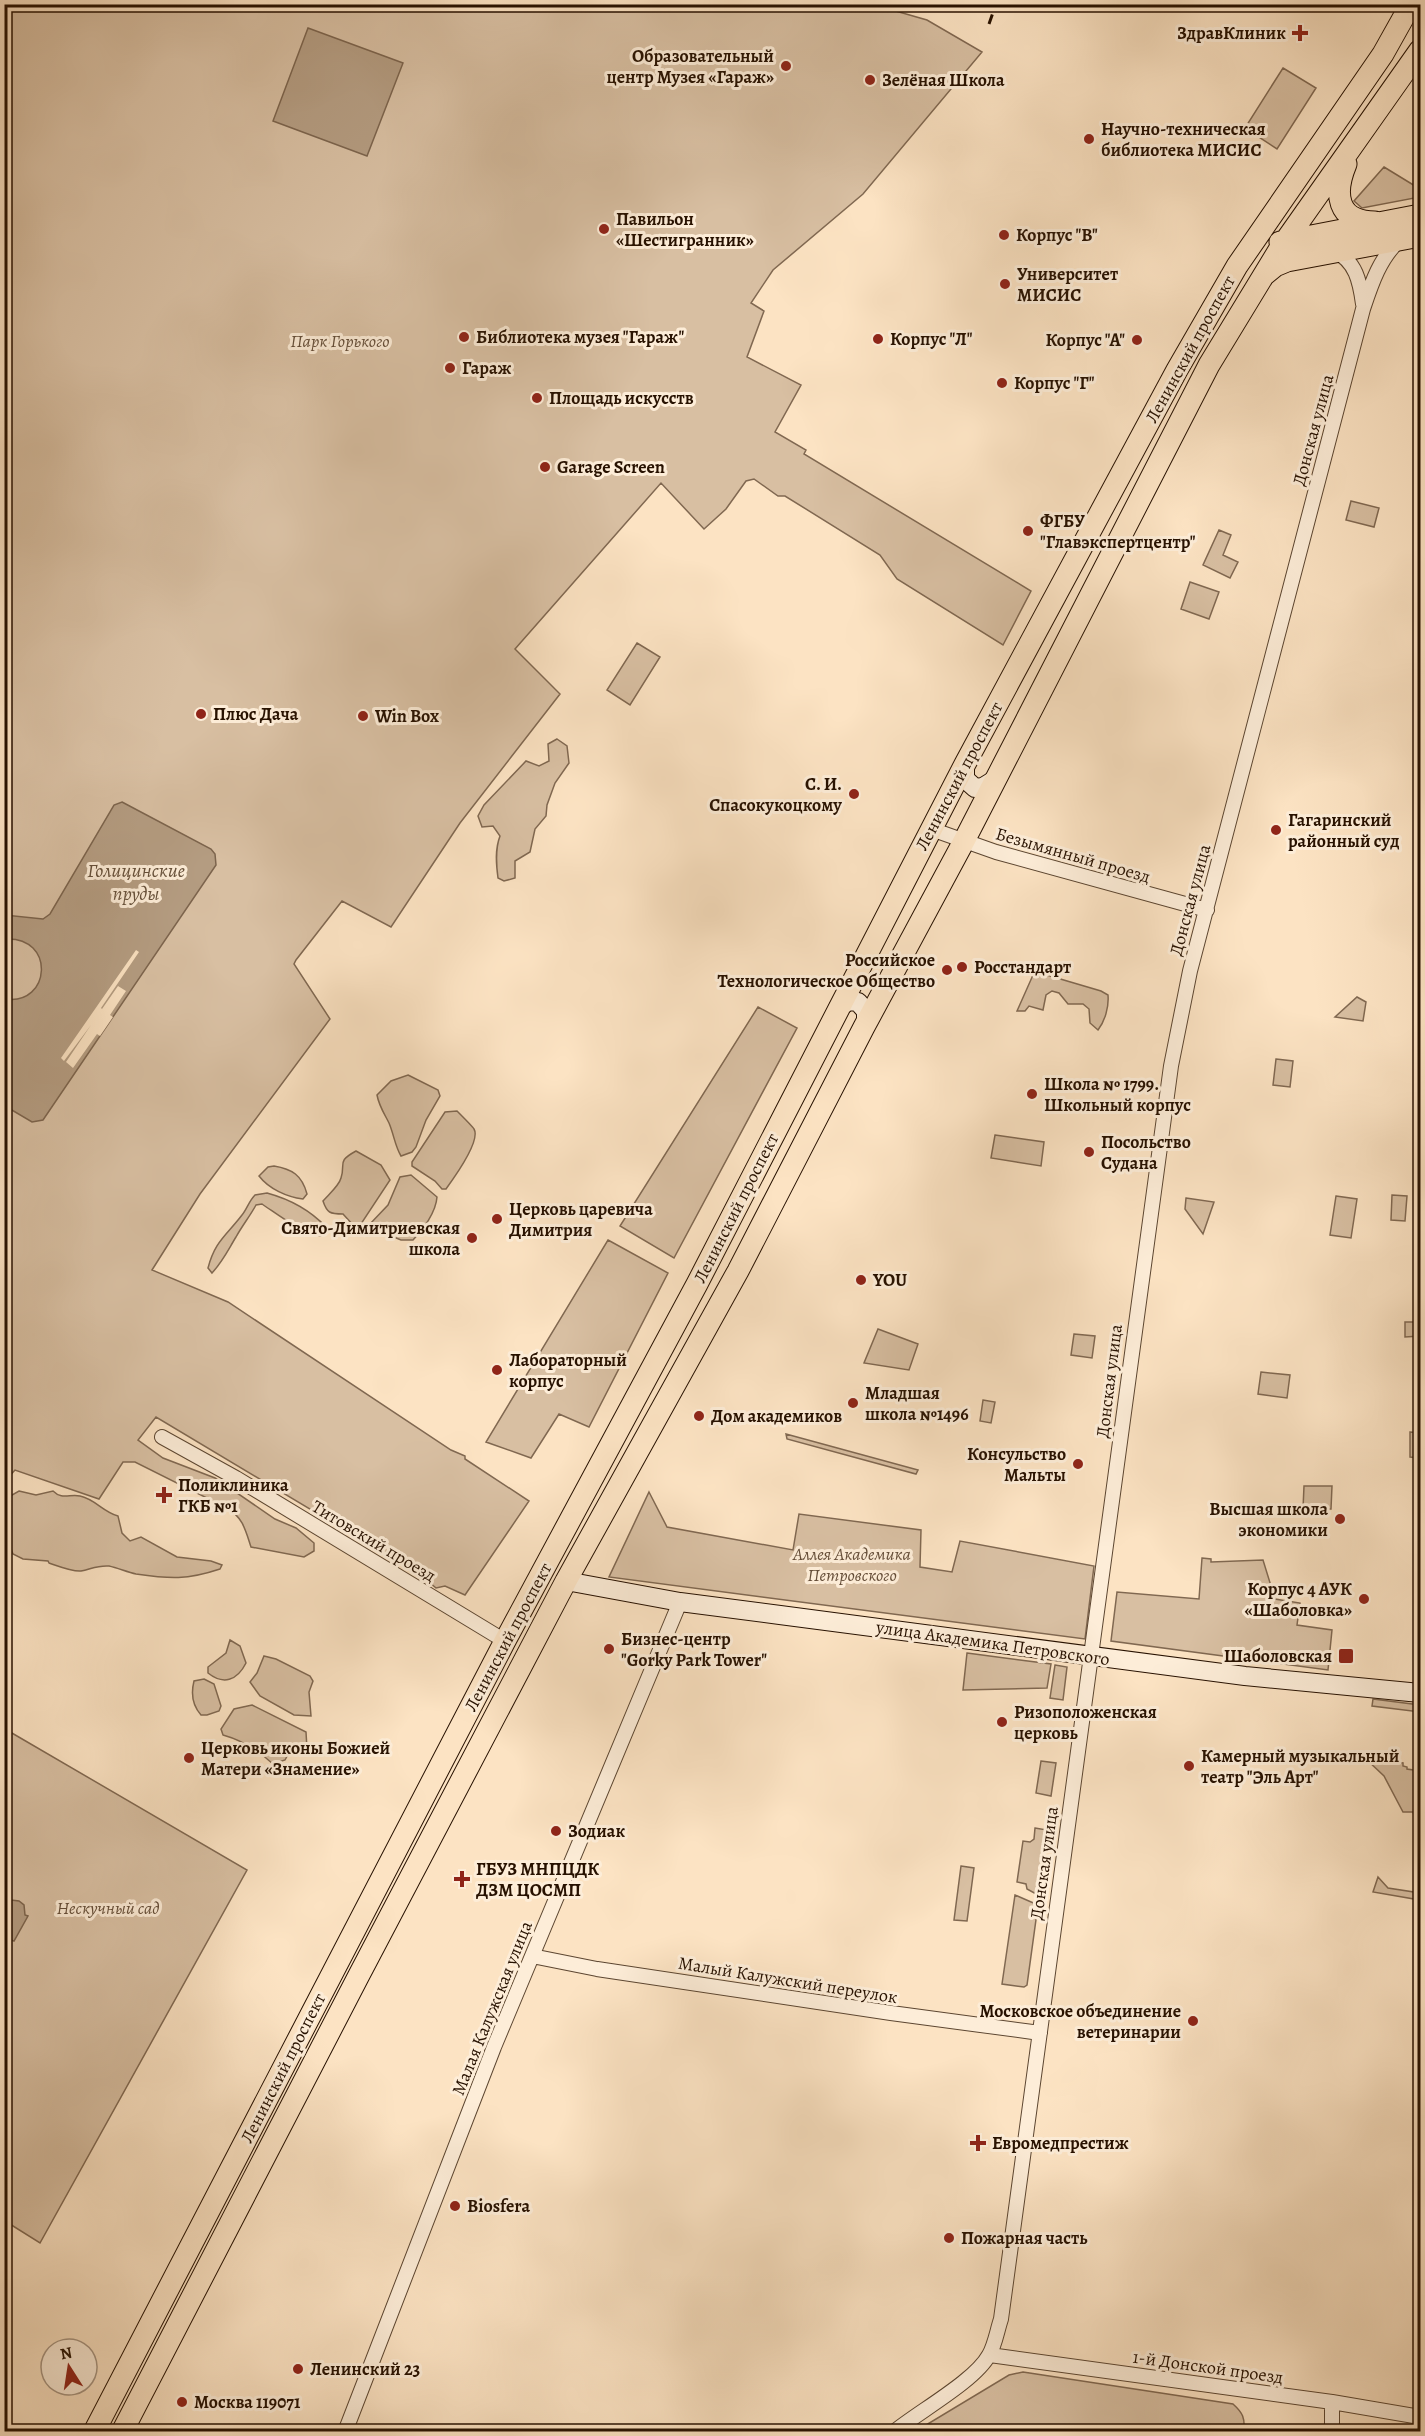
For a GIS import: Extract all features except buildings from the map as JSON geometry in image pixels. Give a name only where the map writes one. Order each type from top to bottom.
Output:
[{"type":"main road","name":"Ленинский проспект","points":[[94,2432],[505,1641],[697,1284],[965,764],[1177,370],[1237,266],[1383,54],[1404,21],[1411,4]]},
{"type":"main road","name":"Ленинский проспект","points":[[122,2432],[566,1581],[699,1343],[964,841],[1209,365],[1285,240],[1420,50]]},
{"type":"main road","points":[[1352,146],[1338,186],[1340,201],[1356,219],[1364,222],[1382,222]]},
{"type":"main road","points":[[1237,266],[1258,248],[1285,240],[1420,215]]},
{"type":"main road","points":[[1260,279],[1275,266],[1287,261],[1411,237]]},
{"type":"street","name":"Донская улица","points":[[990,2355],[1002,2309],[1171,1066],[1190,971],[1364,306],[1386,255],[1411,237]]},
{"type":"street","name":"Донская улица","points":[[1334,251],[1353,267],[1364,306]]},
{"type":"street","points":[[965,764],[965,779],[975,788],[983,787],[996,779]]},
{"type":"street","name":"Безымянный проезд","points":[[932,829],[996,852],[1207,910]]},
{"type":"street","points":[[838,1008],[849,1001],[858,1002],[866,1011],[866,1024]]},
{"type":"street","name":"Титовский проезд","points":[[162,1437],[236,1478],[505,1641]]},
{"type":"street","name":"улица Академика Петровского","points":[[566,1581],[680,1602],[1091,1656],[1245,1676],[1420,1693]]},
{"type":"street","name":"Малая Калужская улица","points":[[345,2432],[494,2047],[680,1602]]},
{"type":"street","name":"Малый Калужский переулок","points":[[532,1956],[597,1969],[880,2012],[1040,2033]]},
{"type":"street","points":[[894,2432],[945,2395],[981,2366],[990,2355]]},
{"type":"street","name":"1-й Донской проезд","points":[[990,2355],[1332,2402],[1420,2417]]},
{"type":"street","points":[[1332,2402],[1332,2432]]},
{"type":"green space","name":"Парк Горького","points":[[886,4],[885,8],[927,20],[982,52],[863,194],[773,270],[751,303],[764,311],[747,357],[801,385],[775,432],[806,450],[804,454],[1031,591],[1003,645],[897,579],[880,555],[785,496],[778,496],[754,479],[746,481],[726,509],[704,529],[661,483],[515,649],[560,694],[460,823],[391,927],[342,901],[296,960],[294,964],[330,1019],[200,1194],[152,1270],[228,1302],[451,1450],[465,1456],[465,1459],[529,1501],[465,1595],[445,1586],[436,1588],[422,1576],[156,1417],[138,1440],[163,1458],[215,1478],[275,1519],[296,1528],[314,1543],[314,1551],[304,1557],[251,1547],[243,1525],[233,1512],[228,1509],[217,1513],[207,1498],[135,1462],[123,1462],[99,1499],[15,1470],[5,1481],[5,5]]},
{"type":"green space","points":[[1283,68],[1316,88],[1277,149],[1245,128]]},
{"type":"green space","points":[[1384,167],[1420,189],[1420,197],[1362,208],[1354,201]]},
{"type":"green space","points":[[1351,501],[1379,508],[1374,527],[1346,520]]},
{"type":"green space","points":[[1219,530],[1231,535],[1223,555],[1238,562],[1230,578],[1203,565]]},
{"type":"green space","points":[[1190,582],[1219,592],[1209,619],[1181,609]]},
{"type":"green space","points":[[637,643],[660,657],[630,705],[607,690]]},
{"type":"green space","points":[[557,739],[567,746],[569,763],[555,783],[547,805],[546,816],[535,829],[530,852],[515,861],[515,878],[504,881],[498,878],[497,867],[500,836],[493,826],[482,827],[478,816],[484,805],[526,761],[539,766],[549,761],[548,744]]},
{"type":"green space","points":[[1040,973],[1108,995],[1106,1014],[1098,1030],[1090,1023],[1089,1009],[1083,1004],[1068,1004],[1059,993],[1052,991],[1046,995],[1043,1010],[1029,1006],[1025,1011],[1017,1011],[1033,975]]},
{"type":"green space","points":[[1357,997],[1366,1002],[1363,1021],[1335,1017]]},
{"type":"green space","points":[[758,1007],[797,1028],[674,1258],[620,1226]]},
{"type":"green space","points":[[1276,1059],[1293,1061],[1290,1087],[1273,1085]]},
{"type":"green space","points":[[408,1075],[438,1090],[440,1096],[426,1120],[416,1147],[412,1152],[401,1156],[377,1095],[391,1081]]},
{"type":"green space","points":[[457,1111],[474,1129],[474,1142],[446,1189],[442,1189],[435,1181],[412,1166],[412,1162],[445,1112]]},
{"type":"green space","points":[[995,1135],[1044,1142],[1041,1166],[991,1158]]},
{"type":"green space","points":[[356,1151],[381,1165],[390,1180],[359,1227],[354,1226],[343,1214],[330,1212],[323,1201],[340,1181],[344,1160]]},
{"type":"green space","points":[[274,1166],[291,1171],[299,1178],[307,1194],[303,1199],[279,1192],[259,1176],[268,1167]]},
{"type":"green space","points":[[411,1175],[437,1197],[428,1220],[413,1240],[401,1240],[384,1233],[373,1236],[368,1232],[368,1226],[388,1205],[400,1177]]},
{"type":"green space","points":[[267,1193],[283,1198],[306,1210],[326,1227],[326,1232],[321,1236],[305,1231],[262,1204],[256,1205],[212,1273],[208,1268],[222,1239],[255,1195]]},
{"type":"green space","points":[[1392,1195],[1407,1196],[1405,1221],[1391,1220]]},
{"type":"green space","points":[[1336,1196],[1357,1199],[1351,1238],[1330,1235]]},
{"type":"green space","points":[[1186,1198],[1214,1202],[1203,1234],[1185,1209]]},
{"type":"green space","points":[[608,1240],[668,1273],[589,1427],[559,1414],[531,1458],[486,1442]]},
{"type":"green space","points":[[1405,1322],[1420,1322],[1420,1336],[1405,1337]]},
{"type":"green space","points":[[878,1329],[918,1344],[909,1370],[864,1363]]},
{"type":"green space","points":[[1074,1334],[1095,1336],[1092,1358],[1071,1355]]},
{"type":"green space","points":[[1261,1372],[1290,1375],[1287,1398],[1258,1394]]},
{"type":"green space","points":[[983,1400],[995,1402],[991,1423],[980,1421]]},
{"type":"green space","points":[[1410,1432],[1420,1433],[1420,1458],[1410,1457]]},
{"type":"green space","points":[[786,1434],[918,1470],[916,1474],[787,1439]]},
{"type":"green space","points":[[1304,1486],[1332,1486],[1331,1509],[1303,1509]]},
{"type":"green space","points":[[19,1491],[36,1495],[53,1491],[63,1496],[85,1498],[118,1516],[122,1533],[130,1541],[141,1537],[177,1557],[211,1561],[222,1565],[220,1569],[198,1575],[169,1578],[136,1574],[109,1566],[74,1571],[48,1561],[23,1559],[13,1554],[9,1544],[4,1541],[5,1499]]},
{"type":"green space","name":"Аллея Академика Петровского","points":[[649,1492],[667,1527],[793,1550],[799,1514],[921,1530],[920,1567],[952,1572],[960,1541],[1094,1566],[1085,1639],[609,1577]]},
{"type":"green space","points":[[1202,1558],[1211,1559],[1211,1562],[1263,1560],[1275,1599],[1300,1603],[1297,1625],[1332,1630],[1328,1670],[1111,1641],[1117,1592],[1199,1599]]},
{"type":"green space","points":[[230,1640],[240,1646],[246,1663],[234,1677],[219,1679],[208,1673],[208,1667],[226,1653]]},
{"type":"green space","points":[[967,1653],[1051,1664],[1047,1688],[963,1690]]},
{"type":"green space","points":[[264,1656],[276,1659],[310,1676],[313,1681],[309,1692],[311,1716],[294,1715],[260,1696],[250,1682],[257,1673]]},
{"type":"green space","points":[[1055,1665],[1067,1667],[1063,1700],[1050,1698]]},
{"type":"green space","points":[[204,1679],[214,1684],[221,1706],[219,1711],[201,1715],[194,1703],[193,1690],[194,1681]]},
{"type":"green space","points":[[1373,1699],[1420,1705],[1420,1712],[1372,1706]]},
{"type":"green space","points":[[252,1705],[306,1732],[307,1749],[302,1751],[291,1749],[285,1760],[273,1764],[250,1746],[223,1735],[221,1729],[234,1709]]},
{"type":"green space","name":"Нескучный сад","points":[[5,1729],[247,1870],[40,2243],[5,2221]]},
{"type":"green space","points":[[1366,1759],[1403,1763],[1407,1769],[1420,1771],[1420,1815],[1403,1812],[1384,1776]]},
{"type":"green space","points":[[1041,1761],[1056,1763],[1051,1796],[1036,1793]]},
{"type":"green space","points":[[1035,1828],[1047,1830],[1038,1895],[1027,1889],[1026,1884],[1017,1882],[1023,1841],[1030,1842],[1034,1839]]},
{"type":"green space","points":[[961,1866],[974,1868],[967,1921],[954,1920]]},
{"type":"green space","points":[[1378,1877],[1388,1888],[1420,1893],[1420,1900],[1373,1892]]},
{"type":"green space","points":[[1015,1895],[1038,1905],[1027,1985],[1024,1987],[1002,1984]]},
{"type":"green space","points":[[1023,2372],[1233,2404],[1243,2416],[1244,2431],[916,2431],[1009,2375]]},
{"type":"water","points":[[308,28],[403,63],[367,156],[273,121]]},
{"type":"water","name":"Голицинские пруды","points":[[122,802],[211,849],[215,854],[216,865],[43,1120],[32,1122],[5,1106],[5,999],[20,998],[32,992],[39,982],[40,959],[33,948],[22,941],[5,939],[5,915],[43,919],[50,914],[114,805]]},
{"type":"water","points":[[11,1900],[19,1901],[24,1905],[25,1915],[28,1916],[14,1941],[11,1940],[5,1945],[5,1904]]},
{"type":"pier","points":[[136,950],[139,952],[101,1008],[118,986],[126,991],[110,1015],[113,1017],[100,1036],[97,1034],[73,1068],[66,1062],[91,1025],[64,1061],[61,1058]]},
{"type":"railway","points":[[989,24],[996,4]]},
{"type":"place","name":"ЗдравКлиник","points":[[1300,33]]},
{"type":"place","name":"Образовательный центр Музея «Гараж»","points":[[786,66]]},
{"type":"place","name":"Зелёная Школа","points":[[870,80]]},
{"type":"place","name":"Научно-техническая библиотека МИСИС","points":[[1089,139]]},
{"type":"place","name":"Павильон «Шестигранник»","points":[[604,229]]},
{"type":"place","name":"Корпус \"В\"","points":[[1004,235]]},
{"type":"place","name":"Университет МИСИС","points":[[1005,284]]},
{"type":"place","name":"Библиотека музея \"Гараж\"","points":[[464,337]]},
{"type":"place","name":"Корпус \"Л\"","points":[[878,339]]},
{"type":"place","name":"Корпус \"А\"","points":[[1137,340]]},
{"type":"place","name":"Гараж","points":[[450,368]]},
{"type":"place","name":"Корпус \"Г\"","points":[[1002,383]]},
{"type":"place","name":"Площадь искусств","points":[[537,398]]},
{"type":"place","name":"Garage Screen","points":[[545,467]]},
{"type":"place","name":"ФГБУ \"Главэкспертцентр\"","points":[[1028,531]]},
{"type":"place","name":"Плюс Дача","points":[[201,714]]},
{"type":"place","name":"Win Box","points":[[363,716]]},
{"type":"place","name":"С. И. Спасокукоцкому","points":[[854,794]]},
{"type":"place","name":"Гагаринский районный суд","points":[[1276,830]]},
{"type":"place","name":"Росстандарт","points":[[962,967]]},
{"type":"place","name":"Российское Технологическое Общество","points":[[947,970]]},
{"type":"place","name":"Школа № 1799. Школьный корпус","points":[[1032,1094]]},
{"type":"place","name":"Посольство Судана","points":[[1089,1152]]},
{"type":"place","name":"Церковь царевича Димитрия","points":[[497,1219]]},
{"type":"place","name":"Свято-Димитриевская школа","points":[[472,1238]]},
{"type":"place","name":"YOU","points":[[861,1280]]},
{"type":"place","name":"Лабораторный корпус","points":[[497,1370]]},
{"type":"place","name":"Младшая школа №1496","points":[[853,1403]]},
{"type":"place","name":"Дом академиков","points":[[699,1416]]},
{"type":"place","name":"Консульство Мальты","points":[[1078,1464]]},
{"type":"place","name":"Поликлиника ГКБ №1","points":[[164,1495]]},
{"type":"place","name":"Высшая школа экономики","points":[[1340,1519]]},
{"type":"place","name":"Корпус 4 АУК «Шаболовка»","points":[[1364,1599]]},
{"type":"place","name":"Бизнес-центр \"Gorky Park Tower\"","points":[[609,1649]]},
{"type":"place","name":"Шаболовская","points":[[1346,1656]]},
{"type":"place","name":"Ризоположенская церковь","points":[[1002,1722]]},
{"type":"place","name":"Церковь иконы Божией Матери «Знамение»","points":[[189,1758]]},
{"type":"place","name":"Камерный музыкальный театр \"Эль Арт\"","points":[[1189,1766]]},
{"type":"place","name":"Зодиак","points":[[556,1831]]},
{"type":"place","name":"ГБУЗ МНПЦДК ДЗМ ЦОСМП","points":[[462,1879]]},
{"type":"place","name":"Московское объединение ветеринарии","points":[[1193,2021]]},
{"type":"place","name":"Евромедпрестиж","points":[[978,2143]]},
{"type":"place","name":"Biosfera","points":[[455,2206]]},
{"type":"place","name":"Пожарная часть","points":[[949,2238]]},
{"type":"place","name":"Ленинский 23","points":[[298,2369]]},
{"type":"place","name":"Москва 119071","points":[[182,2402]]}]
